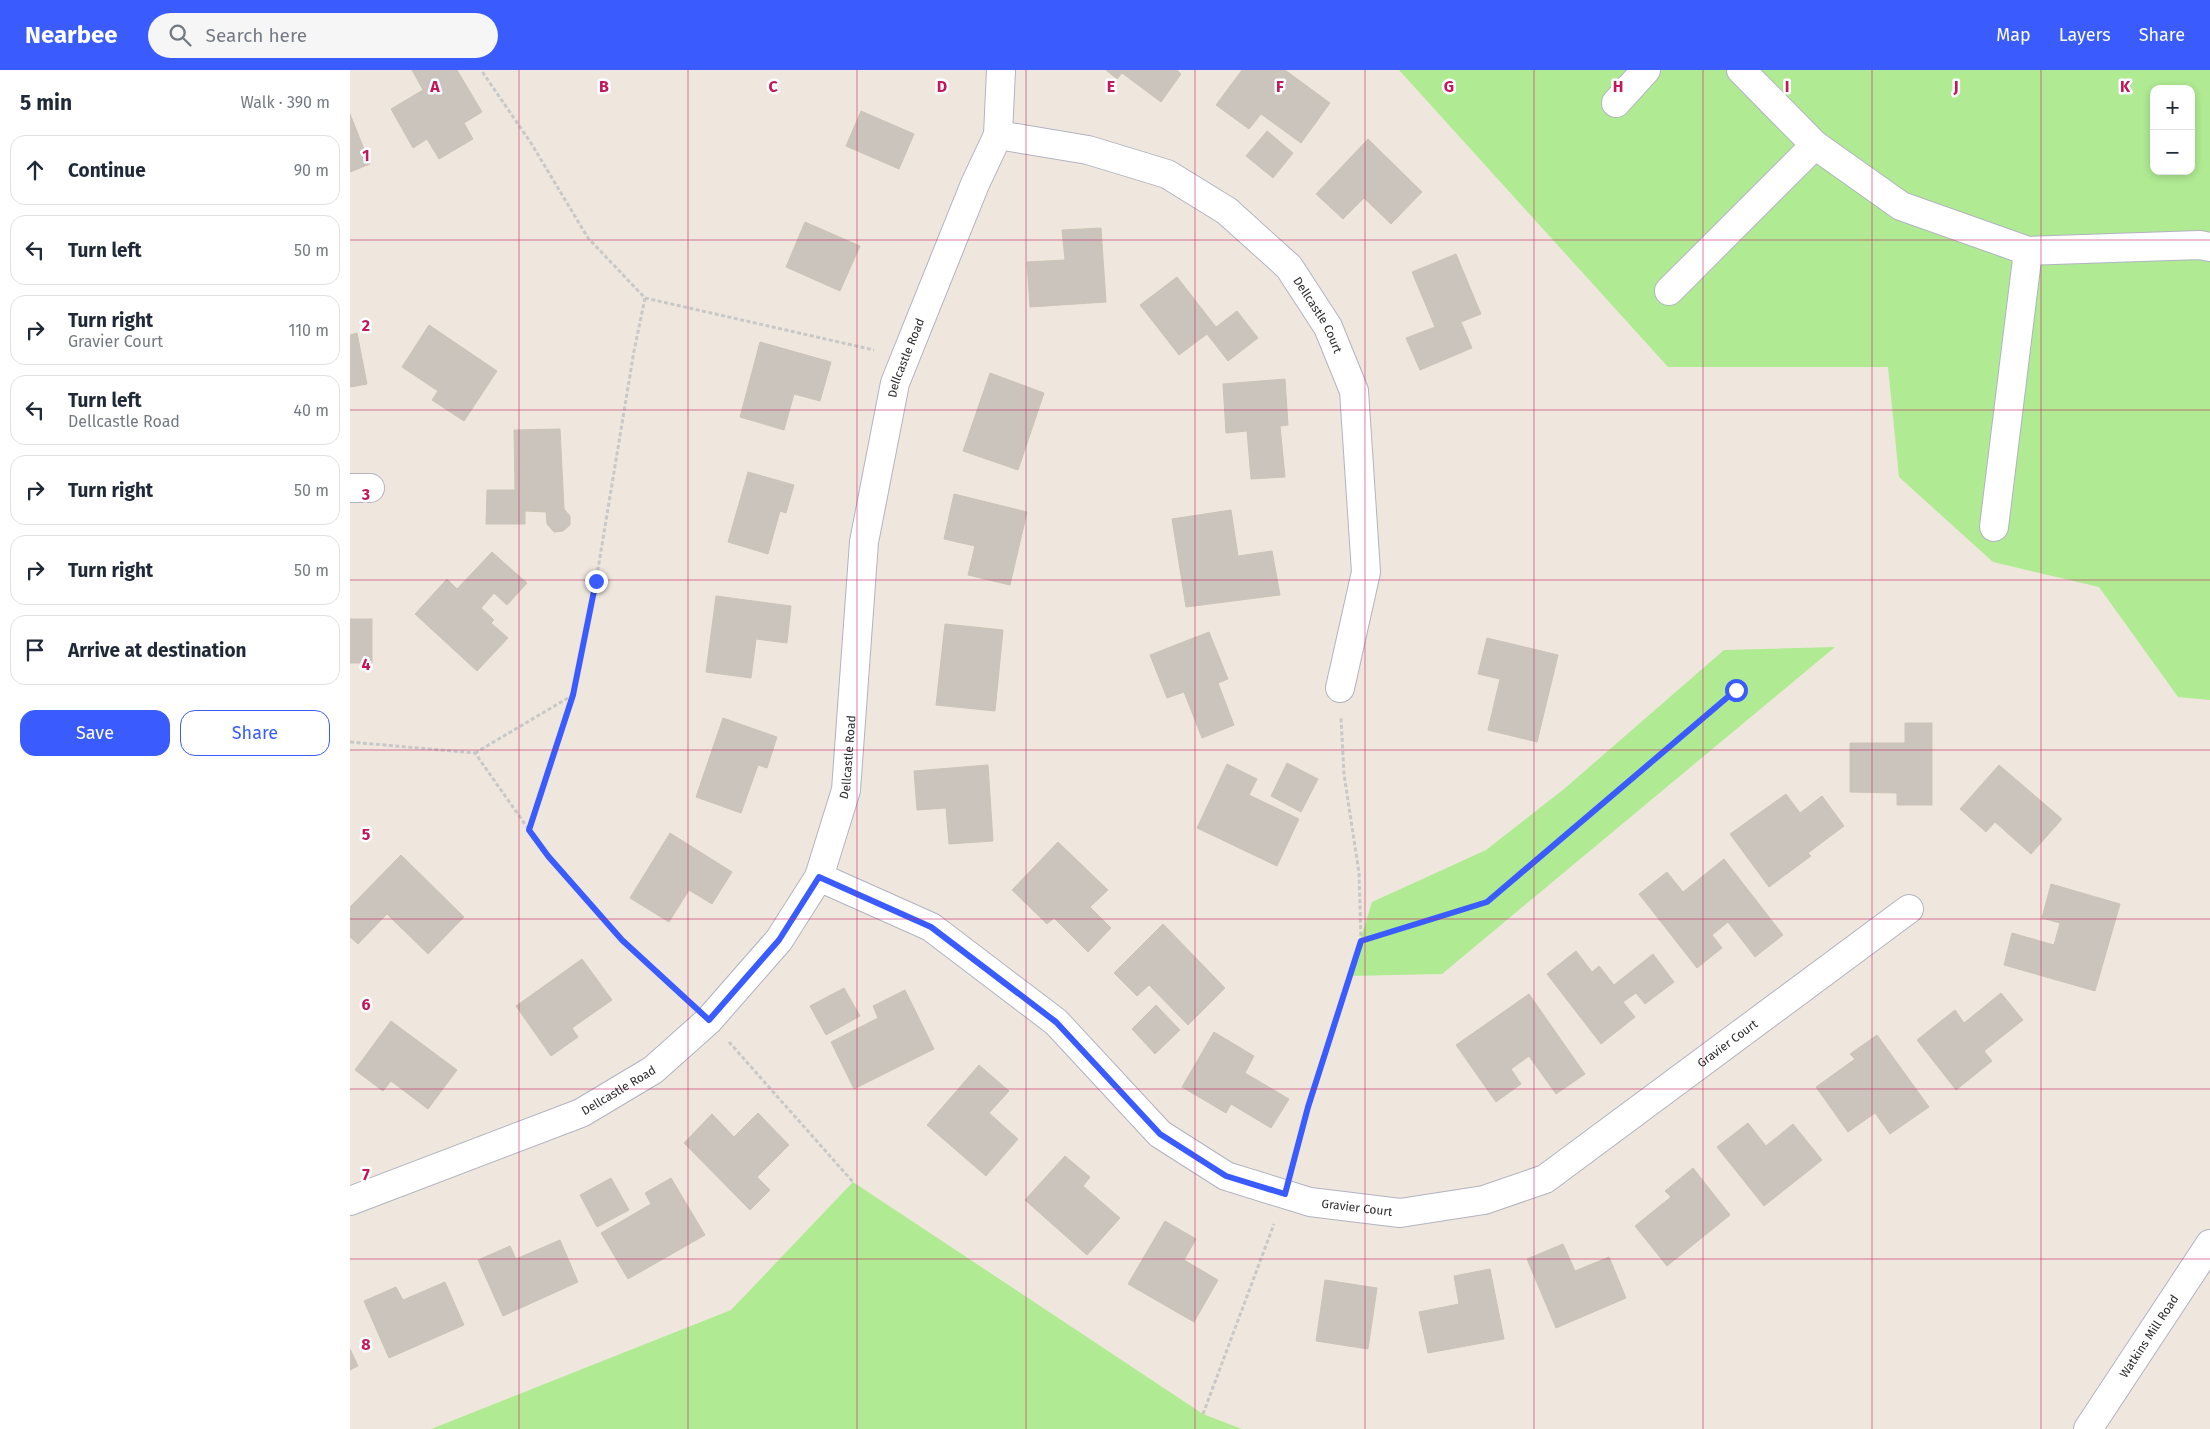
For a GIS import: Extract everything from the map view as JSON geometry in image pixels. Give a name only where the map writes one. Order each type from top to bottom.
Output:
[{"type":"street","name":"Dellcastle Road","points":[[350,1200],[581,1113],[653,1070],[709,1020],[779,940],[819,877],[846,790],[864,542],[895,383],[975,184],[998,135],[1001,70]]},
{"type":"street","points":[[1616,103],[1646,70]]},
{"type":"street","points":[[1742,70],[1815,145],[1901,206],[2028,250],[2200,245],[2210,247]]},
{"type":"street","name":"Dellcastle Court","points":[[998,135],[1088,150],[1167,174],[1227,211],[1288,267],[1328,327],[1354,391],[1366,572],[1340,688]]},
{"type":"street","points":[[1669,291],[1815,145]]},
{"type":"street","points":[[1994,527],[2028,250]]},
{"type":"street","name":"Gravier Court","points":[[819,877],[931,927],[1056,1022],[1160,1134],[1226,1176],[1310,1202],[1400,1213],[1484,1200],[1545,1179],[1909,909]]},
{"type":"street","name":"Watkins Mill Road","points":[[2088,1429],[2210,1244]]},
{"type":"path","points":[[481,70],[531,143],[588,238],[645,298],[905,357]]},
{"type":"path","points":[[529,830],[573,695],[596,581],[634,351],[645,298]]},
{"type":"path","points":[[1203,1414],[1285,1194],[1308,1107],[1361,941],[1359,873],[1344,774],[1340,688]]},
{"type":"path","points":[[1361,941],[1487,902],[1736,690]]},
{"type":"path","points":[[350,742],[475,753],[573,695]]},
{"type":"path","points":[[475,753],[548,856],[622,940],[709,1020],[853,1182]]},
{"type":"green space","points":[[1399,70],[2210,70],[2210,700],[2178,697],[2099,587],[1993,562],[1899,477],[1888,367],[1668,367]]},
{"type":"green space","points":[[1835,647],[1442,974],[1349,976],[1372,902],[1486,850],[1564,789],[1724,650]]},
{"type":"green space","points":[[853,1182],[1203,1414],[1242,1429],[431,1429],[731,1310]]},
{"type":"building","points":[[412,70],[457,70],[482,112],[464,123],[473,139],[439,159],[427,139],[413,148],[391,109],[423,90]]},
{"type":"building","points":[[1106,70],[1177,70],[1181,74],[1161,102],[1122,73],[1117,79]]},
{"type":"building","points":[[1242,70],[1285,70],[1330,103],[1301,143],[1261,114],[1249,129],[1216,105]]},
{"type":"building","points":[[861,111],[914,134],[899,169],[846,146]]},
{"type":"building","points":[[350,114],[370,164],[350,172]]},
{"type":"building","points":[[1267,131],[1293,153],[1273,178],[1246,156]]},
{"type":"building","points":[[1368,139],[1422,192],[1391,224],[1364,198],[1343,219],[1316,194]]},
{"type":"building","points":[[805,222],[860,246],[840,291],[786,267]]},
{"type":"building","points":[[1101,228],[1106,302],[1030,307],[1027,262],[1065,260],[1062,230]]},
{"type":"building","points":[[1456,254],[1481,314],[1461,322],[1472,348],[1420,370],[1406,338],[1435,327],[1412,272]]},
{"type":"building","points":[[1177,277],[1216,327],[1237,311],[1258,338],[1228,361],[1207,334],[1179,355],[1140,305]]},
{"type":"building","points":[[429,325],[497,371],[464,421],[432,400],[438,391],[402,367]]},
{"type":"building","points":[[357,333],[367,384],[350,387],[350,335]]},
{"type":"building","points":[[760,342],[831,362],[820,401],[794,394],[784,430],[740,417]]},
{"type":"building","points":[[990,373],[1044,393],[1018,470],[963,451]]},
{"type":"building","points":[[1285,379],[1288,425],[1280,426],[1285,477],[1251,479],[1247,431],[1226,433],[1223,384]]},
{"type":"building","points":[[560,429],[564,509],[570,516],[570,525],[563,531],[554,532],[547,524],[546,512],[525,511],[525,524],[486,524],[487,490],[515,490],[514,430]]},
{"type":"building","points":[[748,472],[794,485],[786,513],[780,511],[768,554],[728,542]]},
{"type":"building","points":[[954,494],[1027,512],[1010,585],[968,575],[975,546],[944,539]]},
{"type":"building","points":[[1231,510],[1238,556],[1272,551],[1280,595],[1186,607],[1172,519]]},
{"type":"building","points":[[492,552],[527,583],[507,605],[494,593],[481,608],[494,620],[491,623],[508,638],[477,671],[415,614],[447,579],[457,589]]},
{"type":"building","points":[[716,596],[791,606],[787,643],[756,639],[751,678],[706,672]]},
{"type":"building","points":[[350,619],[372,619],[372,663],[350,663]]},
{"type":"building","points":[[945,624],[1003,630],[995,711],[936,705]]},
{"type":"building","points":[[1209,632],[1228,679],[1218,683],[1234,725],[1202,738],[1184,692],[1167,698],[1150,655]]},
{"type":"building","points":[[1487,638],[1558,655],[1537,742],[1488,730],[1500,679],[1478,674]]},
{"type":"building","points":[[723,718],[777,737],[767,768],[758,765],[741,813],[696,797]]},
{"type":"building","points":[[1905,723],[1932,723],[1932,805],[1897,805],[1897,793],[1850,792],[1850,743],[1905,743]]},
{"type":"building","points":[[1287,763],[1318,779],[1301,812],[1271,796]]},
{"type":"building","points":[[1227,764],[1257,779],[1249,795],[1299,819],[1277,866],[1197,828]]},
{"type":"building","points":[[988,765],[993,841],[949,844],[946,808],[917,810],[914,771]]},
{"type":"building","points":[[1999,765],[2062,819],[2031,854],[1995,822],[1986,832],[1960,809]]},
{"type":"building","points":[[1786,794],[1800,813],[1822,796],[1844,826],[1808,853],[1811,856],[1769,887],[1730,834]]},
{"type":"building","points":[[670,833],[732,872],[712,904],[689,890],[669,922],[630,898]]},
{"type":"building","points":[[1058,842],[1108,890],[1090,907],[1111,928],[1088,952],[1054,918],[1047,924],[1012,890]]},
{"type":"building","points":[[401,855],[464,917],[428,954],[387,914],[358,944],[350,937],[350,907]]},
{"type":"building","points":[[1724,859],[1783,935],[1755,957],[1728,922],[1712,935],[1722,948],[1697,968],[1639,894],[1667,872],[1683,892]]},
{"type":"building","points":[[2051,884],[2120,904],[2095,991],[2004,965],[2012,933],[2054,945],[2060,923],[2042,918]]},
{"type":"building","points":[[1163,924],[1225,988],[1188,1025],[1149,985],[1137,996],[1114,973]]},
{"type":"building","points":[[1576,951],[1592,972],[1599,966],[1614,985],[1653,954],[1674,982],[1645,1004],[1636,993],[1623,1002],[1635,1017],[1601,1044],[1547,974]]},
{"type":"building","points":[[582,959],[612,1000],[572,1028],[578,1037],[551,1056],[516,1006]]},
{"type":"building","points":[[844,988],[860,1016],[826,1035],[810,1006]]},
{"type":"building","points":[[905,990],[934,1049],[854,1089],[831,1042],[878,1018],[873,1006]]},
{"type":"building","points":[[2001,993],[2023,1020],[1984,1051],[1992,1061],[1956,1090],[1917,1040],[1955,1010],[1964,1023]]},
{"type":"building","points":[[1529,994],[1585,1074],[1556,1094],[1529,1056],[1511,1069],[1521,1084],[1496,1102],[1456,1045]]},
{"type":"building","points":[[1156,1005],[1180,1030],[1155,1054],[1132,1029]]},
{"type":"building","points":[[391,1021],[457,1070],[428,1109],[391,1081],[383,1091],[355,1070]]},
{"type":"building","points":[[1214,1032],[1254,1056],[1245,1073],[1289,1099],[1271,1128],[1231,1104],[1226,1113],[1182,1087]]},
{"type":"building","points":[[1877,1035],[1929,1107],[1890,1134],[1875,1113],[1848,1132],[1816,1087],[1855,1059],[1850,1054]]},
{"type":"building","points":[[979,1065],[1009,1091],[989,1113],[1018,1139],[986,1176],[927,1125]]},
{"type":"building","points":[[758,1113],[789,1145],[757,1177],[770,1190],[750,1210],[684,1143],[712,1114],[734,1137]]},
{"type":"building","points":[[1748,1123],[1766,1146],[1793,1124],[1822,1160],[1764,1206],[1717,1147]]},
{"type":"building","points":[[1065,1156],[1090,1177],[1083,1186],[1120,1218],[1087,1255],[1025,1200]]},
{"type":"building","points":[[1693,1168],[1730,1215],[1667,1266],[1635,1226],[1671,1197],[1665,1191]]},
{"type":"building","points":[[611,1178],[629,1210],[597,1227],[580,1195]]},
{"type":"building","points":[[671,1178],[705,1235],[628,1279],[601,1233],[651,1204],[645,1193]]},
{"type":"building","points":[[1165,1221],[1196,1239],[1184,1260],[1218,1280],[1194,1322],[1128,1284]]},
{"type":"building","points":[[560,1240],[578,1282],[503,1316],[478,1260],[510,1246],[516,1259]]},
{"type":"building","points":[[1563,1244],[1575,1271],[1609,1257],[1626,1298],[1556,1328],[1527,1259]]},
{"type":"building","points":[[1490,1269],[1504,1339],[1428,1353],[1419,1312],[1459,1304],[1454,1276]]},
{"type":"building","points":[[1325,1280],[1377,1288],[1368,1349],[1316,1341]]},
{"type":"building","points":[[445,1282],[464,1325],[389,1358],[364,1301],[396,1287],[403,1300]]},
{"type":"building","points":[[350,1349],[358,1366],[350,1370]]},
{"type":"route","points":[[596,581],[573,695],[529,830],[548,856],[622,940],[709,1020],[779,940],[819,877],[931,927],[1056,1022],[1160,1134],[1226,1176],[1285,1194],[1308,1107],[1361,941],[1487,902],[1736,690]]}]
